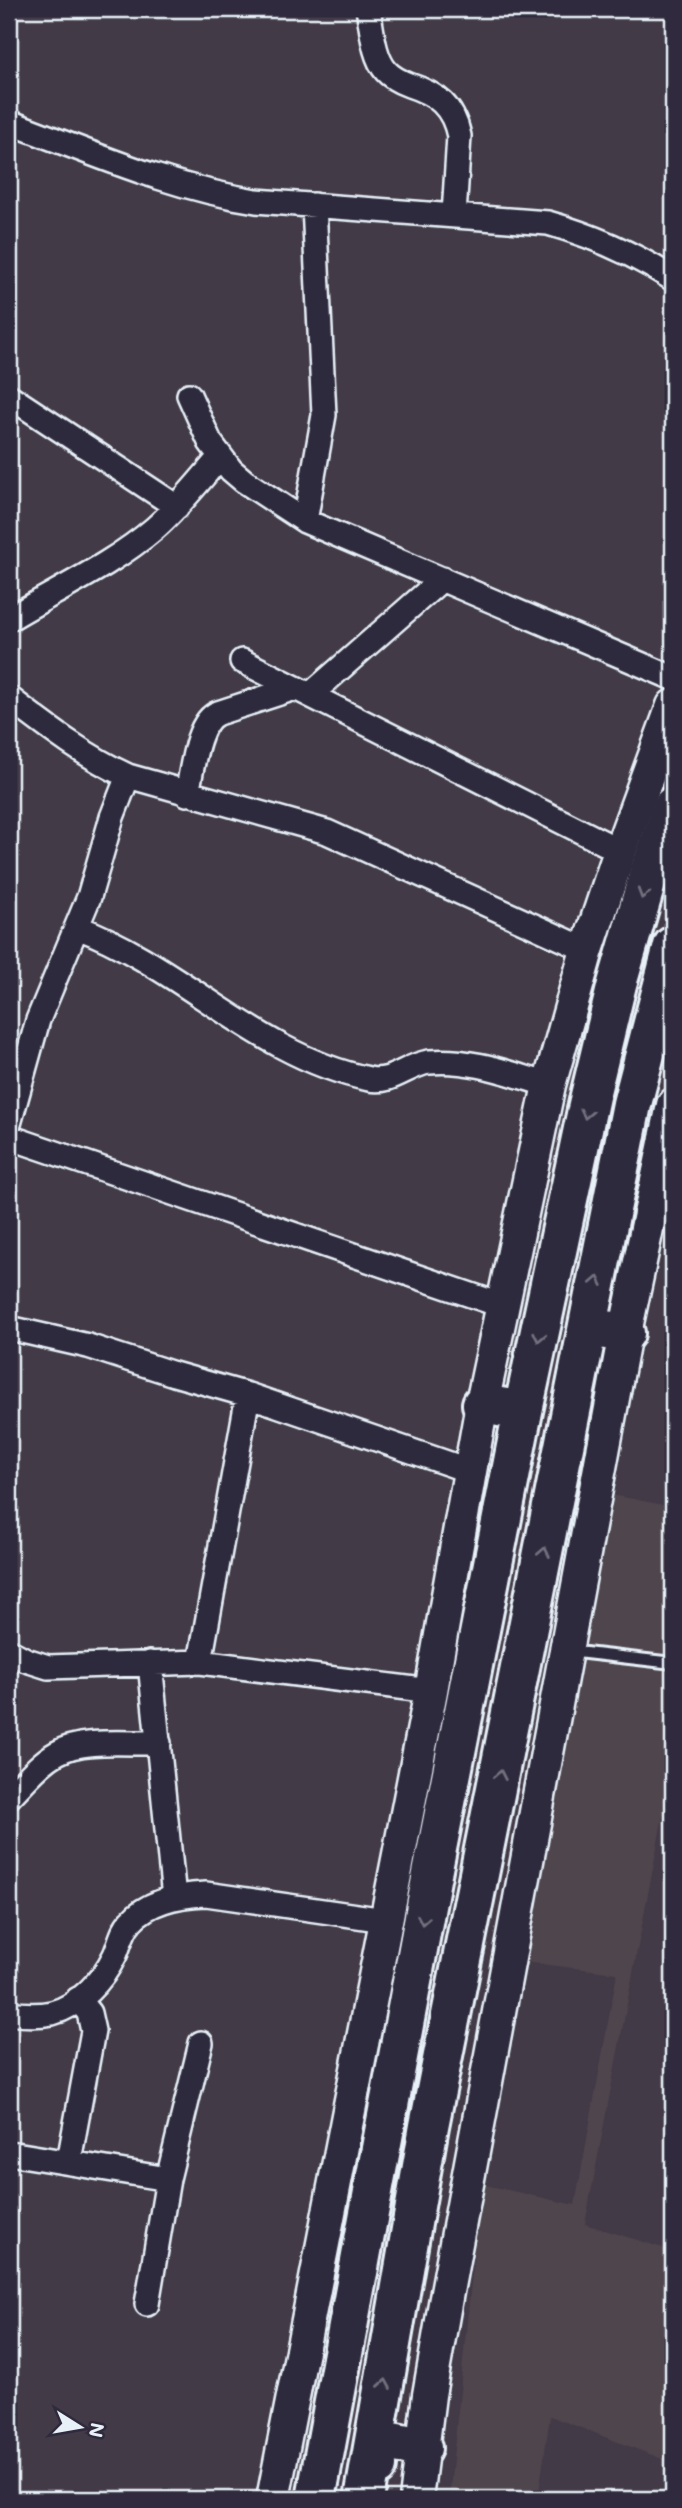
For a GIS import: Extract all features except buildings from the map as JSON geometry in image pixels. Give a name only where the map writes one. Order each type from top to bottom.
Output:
[{"type":"highway","points":[[316,2499],[431,1878],[523,1411],[590,1096],[617,984],[649,873],[673,806]]},
{"type":"highway","points":[[364,2499],[429,2126],[632,1104],[673,946]]},
{"type":"highway","points":[[588,1327],[625,1333]]},
{"type":"highway","points":[[482,1405],[523,1411]]},
{"type":"highway","points":[[491,1823],[472,1816],[467,1802],[509,1581],[509,1483]]},
{"type":"highway","points":[[429,2126],[427,2067],[458,1897],[456,1888],[449,1881],[431,1878]]},
{"type":"highway","points":[[376,2439],[422,2448]]},
{"type":"highway","points":[[376,2439],[378,2499]]},
{"type":"main road","points":[[274,2499],[431,1691],[482,1405],[550,1084],[587,950],[620,850],[673,706]]},
{"type":"main road","points":[[416,2499],[440,2331],[625,1333],[673,1105]]},
{"type":"street","points":[[368,9],[379,58],[387,73],[433,94],[443,102],[457,123],[459,136],[454,215]]},
{"type":"street","points":[[9,122],[191,189],[256,201],[548,223],[587,234],[625,250],[673,279]]},
{"type":"street","points":[[305,521],[324,415],[314,205]]},
{"type":"street","points":[[190,395],[220,457],[244,481],[305,521],[673,678]]},
{"type":"street","points":[[9,396],[177,507]]},
{"type":"street","points":[[9,619],[129,548],[177,507],[220,457]]},
{"type":"street","points":[[187,794],[201,734],[208,719],[218,713],[302,692],[442,579]]},
{"type":"street","points":[[242,660],[620,850]]},
{"type":"street","points":[[9,698],[77,748],[128,776],[327,832],[587,950]]},
{"type":"street","points":[[9,1125],[42,1008],[89,897],[112,817],[128,776]]},
{"type":"street","points":[[77,927],[104,937],[160,968],[283,1049],[318,1063],[370,1080],[384,1080],[414,1066],[445,1062],[498,1070],[550,1084]]},
{"type":"street","points":[[9,1137],[503,1306]]},
{"type":"street","points":[[9,1328],[88,1346],[248,1395],[470,1471]]},
{"type":"street","points":[[200,1662],[248,1395]]},
{"type":"street","points":[[9,1651],[37,1664],[59,1668],[200,1662],[431,1691]]},
{"type":"street","points":[[150,1663],[174,1898]]},
{"type":"street","points":[[9,1797],[49,1758],[68,1747],[159,1743]]},
{"type":"street","points":[[9,2013],[35,2015],[54,2012],[78,1999],[98,1982],[108,1968],[132,1919],[156,1904],[174,1898],[206,1894],[385,1920]]},
{"type":"street","points":[[69,2161],[93,2031],[89,2013],[78,1999]]},
{"type":"street","points":[[147,2304],[168,2179],[201,2043]]},
{"type":"street","points":[[9,2152],[168,2179]]},
{"type":"lane","points":[[566,1651],[673,1663]]},
{"type":"shaded area","points":[[608,1494],[673,1507],[673,1763],[585,2224],[673,2251],[673,2463],[550,2416],[538,2499],[449,2499],[481,2184],[575,2205],[617,1973],[515,1961]]}]
